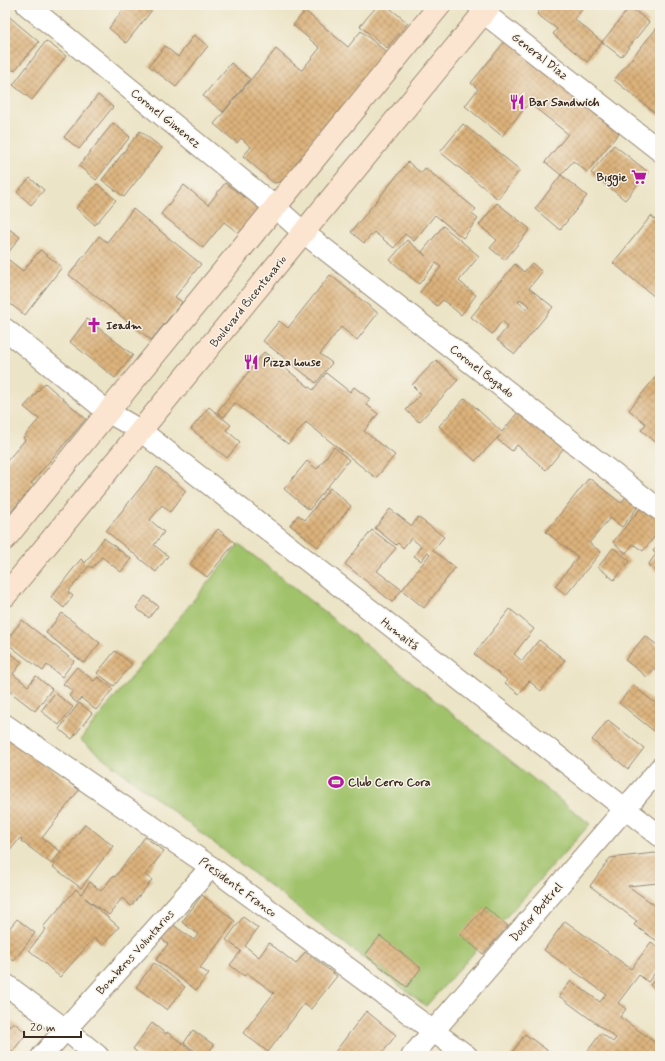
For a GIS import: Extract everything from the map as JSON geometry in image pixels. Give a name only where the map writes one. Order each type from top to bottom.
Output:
[{"type":"main road","points":[[5,539],[440,5]]},
{"type":"main road","name":"Boulevard Bicentenario","points":[[5,596],[304,233],[484,8]]},
{"type":"street","name":"Coronel Gimenez","points":[[27,5],[275,207],[304,233]]},
{"type":"street","name":"General Díaz","points":[[484,8],[660,151]]},
{"type":"street","name":"Coronel Bogado","points":[[304,233],[660,510]]},
{"type":"street","name":"Humaitá","points":[[5,329],[108,412],[141,431],[660,836]]},
{"type":"street","name":"Presidente Franco","points":[[5,725],[211,867],[467,1056]]},
{"type":"street","name":"Doctor Bottrel","points":[[412,1056],[660,768]]},
{"type":"street","name":"Bomberos Voluntarios","points":[[42,1056],[211,867]]},
{"type":"street","points":[[5,984],[98,1056]]},
{"type":"green space","name":"Club Cerro Cora","points":[[239,544],[590,824],[426,1006],[80,740]]},
{"type":"building","points":[[127,5],[156,5],[126,43],[109,28]]},
{"type":"building","points":[[378,5],[386,5],[408,23],[387,48],[360,26]]},
{"type":"building","points":[[544,5],[586,5],[574,19],[602,42],[587,62],[553,34],[557,29],[537,14]]},
{"type":"building","points":[[630,7],[649,22],[621,57],[602,42]]},
{"type":"building","points":[[305,11],[348,47],[361,31],[391,56],[374,69],[344,105],[349,110],[290,180],[274,183],[243,156],[251,147],[241,138],[237,143],[214,124],[276,49],[302,70],[320,48],[293,25]]},
{"type":"building","points":[[5,13],[39,42],[14,71],[5,63]]},
{"type":"building","points":[[660,24],[660,117],[614,80]]},
{"type":"building","points":[[194,35],[208,46],[176,87],[149,66],[165,46],[178,57]]},
{"type":"building","points":[[510,35],[593,103],[589,109],[619,133],[587,172],[573,161],[561,175],[545,162],[568,134],[529,103],[502,136],[465,106],[478,89],[471,83]]},
{"type":"building","points":[[46,41],[66,56],[32,100],[13,85]]},
{"type":"building","points":[[231,63],[250,79],[223,112],[203,96]]},
{"type":"building","points":[[98,95],[113,107],[79,149],[64,137]]},
{"type":"building","points":[[113,123],[130,137],[96,180],[79,166]]},
{"type":"building","points":[[463,124],[520,170],[498,199],[440,152]]},
{"type":"building","points":[[140,131],[162,148],[124,197],[102,180]]},
{"type":"building","points":[[614,145],[648,172],[625,200],[591,173]]},
{"type":"building","points":[[408,162],[421,173],[425,168],[476,209],[472,214],[478,219],[463,238],[435,215],[414,241],[405,234],[394,248],[374,232],[364,243],[351,232]]},
{"type":"building","points":[[561,175],[587,196],[560,230],[535,209]]},
{"type":"building","points":[[30,178],[44,190],[31,205],[17,192]]},
{"type":"building","points":[[225,183],[244,197],[245,195],[262,208],[241,235],[224,222],[203,248],[161,214],[184,185],[208,205]]},
{"type":"building","points":[[97,184],[116,200],[95,225],[76,208]]},
{"type":"building","points":[[497,203],[530,229],[505,260],[490,248],[497,240],[479,225]]},
{"type":"building","points":[[133,209],[201,264],[175,297],[182,302],[151,340],[69,275],[99,236],[107,242]]},
{"type":"building","points":[[651,216],[660,223],[660,301],[613,263]]},
{"type":"building","points":[[5,226],[20,237],[5,257]]},
{"type":"building","points":[[443,226],[479,256],[459,281],[476,295],[461,315],[443,300],[437,306],[420,292],[441,267],[436,263],[419,284],[390,260],[407,240],[426,256],[422,252]]},
{"type":"building","points":[[40,250],[62,267],[25,315],[5,300],[5,257],[23,271]]},
{"type":"building","points":[[532,263],[542,272],[529,288],[553,307],[515,354],[497,340],[508,326],[502,321],[492,334],[471,317],[515,264],[524,272]],"holes":[[[520,299],[530,306],[527,310],[518,302]]]},
{"type":"building","points":[[330,275],[378,313],[357,340],[341,327],[320,354],[332,363],[316,383],[263,341],[279,321],[288,328]]},
{"type":"building","points":[[87,319],[133,355],[115,378],[70,342]]},
{"type":"building","points":[[264,352],[313,390],[326,373],[350,392],[354,387],[370,399],[366,404],[378,414],[364,431],[395,455],[376,478],[306,422],[288,444],[235,403],[224,417],[217,412]]},
{"type":"building","points":[[436,360],[458,380],[419,422],[406,410],[421,394],[412,385]]},
{"type":"building","points":[[658,374],[660,375],[659,445],[641,430],[646,424],[629,410]]},
{"type":"building","points":[[45,383],[86,419],[31,483],[34,486],[5,518],[5,460],[6,462],[25,440],[23,438],[39,419],[24,407]]},
{"type":"building","points":[[465,398],[502,432],[523,406],[568,443],[546,470],[517,445],[512,451],[497,439],[500,435],[475,461],[439,426]]},
{"type":"building","points":[[209,407],[231,425],[226,430],[240,442],[227,458],[191,429]]},
{"type":"building","points":[[334,447],[349,460],[309,510],[284,489],[307,461],[317,469]]},
{"type":"building","points":[[157,467],[186,491],[170,512],[162,505],[150,520],[164,532],[154,545],[168,556],[156,572],[106,531]]},
{"type":"building","points":[[589,478],[621,503],[629,493],[641,503],[622,527],[610,518],[589,543],[601,552],[566,595],[555,586],[578,557],[546,532]]},
{"type":"building","points":[[330,488],[351,506],[318,547],[290,525],[298,515],[305,520]]},
{"type":"building","points":[[642,506],[660,520],[660,531],[643,551],[633,544],[626,553],[613,542]]},
{"type":"building","points":[[390,509],[412,526],[418,517],[444,537],[433,550],[455,568],[424,608],[402,590],[430,554],[428,552],[421,561],[414,556],[421,546],[411,538],[403,548],[398,543],[396,545],[375,528]]},
{"type":"building","points":[[218,529],[235,543],[207,577],[190,564]]},
{"type":"building","points":[[372,530],[396,548],[377,571],[402,590],[392,602],[345,564]]},
{"type":"building","points":[[104,538],[131,559],[121,572],[102,557],[92,568],[89,566],[68,592],[73,596],[64,608],[51,597],[81,559],[85,563]]},
{"type":"building","points":[[660,542],[660,574],[648,565],[656,554],[653,551]]},
{"type":"building","points":[[613,548],[630,561],[614,580],[598,567]]},
{"type":"building","points":[[145,596],[158,606],[149,618],[136,608]]},
{"type":"building","points":[[510,609],[534,629],[514,654],[522,661],[539,640],[565,660],[541,691],[529,681],[519,694],[505,683],[507,680],[474,654]]},
{"type":"building","points":[[62,613],[100,643],[84,663],[46,633]]},
{"type":"building","points":[[22,620],[74,661],[62,677],[47,665],[43,671],[5,642]]},
{"type":"building","points":[[645,636],[660,647],[660,668],[658,670],[655,668],[647,677],[625,660]]},
{"type":"building","points":[[5,649],[22,662],[13,674],[28,686],[36,676],[52,689],[35,711],[5,688]]},
{"type":"building","points":[[115,651],[132,664],[114,686],[97,673]]},
{"type":"building","points":[[77,667],[94,681],[98,677],[113,689],[96,710],[81,698],[77,703],[69,696],[73,691],[63,684]]},
{"type":"building","points":[[633,685],[655,703],[660,697],[660,736],[619,703]]},
{"type":"building","points":[[55,693],[73,707],[59,725],[41,711]]},
{"type":"building","points":[[79,703],[92,713],[72,739],[59,729]]},
{"type":"building","points":[[608,720],[644,748],[628,769],[592,740]]},
{"type":"building","points":[[5,734],[79,790],[42,838],[61,852],[52,864],[21,841],[22,839],[20,838],[5,857]]},
{"type":"building","points":[[85,824],[113,846],[81,888],[53,867]]},
{"type":"building","points":[[145,837],[164,851],[145,875],[152,880],[131,906],[122,898],[109,915],[85,898],[119,927],[103,945],[94,938],[60,977],[29,950],[46,929],[43,927],[76,889],[81,894],[90,882],[101,891],[113,876],[115,877]]},
{"type":"building","points":[[655,853],[660,857],[660,880],[658,883],[628,886],[660,909],[660,943],[634,925],[637,921],[590,886],[610,858]]},
{"type":"building","points":[[202,895],[235,921],[200,968],[209,974],[196,990],[156,960],[168,944],[158,936],[169,922],[194,940],[198,934],[182,922]]},
{"type":"building","points":[[485,907],[508,926],[483,954],[460,935]]},
{"type":"building","points":[[243,917],[258,928],[245,946],[259,957],[269,943],[296,964],[305,952],[337,976],[311,1009],[304,1004],[268,1052],[243,1033],[274,993],[247,973],[244,976],[230,965],[241,951],[226,940]]},
{"type":"building","points":[[17,919],[35,933],[14,961],[5,954],[5,927],[8,930]]},
{"type":"building","points":[[565,921],[631,969],[651,942],[660,949],[660,966],[648,982],[639,975],[618,1003],[626,1009],[620,1017],[660,1046],[660,1056],[584,1056],[601,1033],[613,1042],[616,1038],[559,996],[571,981],[600,1002],[606,994],[544,950]]},
{"type":"building","points":[[380,936],[421,968],[407,987],[365,955]]},
{"type":"building","points":[[154,963],[185,987],[167,1010],[136,987]]},
{"type":"building","points":[[660,974],[660,993],[650,985]]},
{"type":"building","points":[[366,1011],[396,1035],[380,1056],[332,1056]]},
{"type":"building","points":[[13,1022],[27,1033],[9,1056],[5,1056],[5,1032]]},
{"type":"building","points":[[152,1023],[166,1034],[167,1032],[195,1053],[195,1051],[184,1043],[193,1030],[214,1045],[206,1056],[142,1056],[133,1049]]},
{"type":"building","points":[[525,1034],[555,1056],[510,1056]]},
{"type":"place","name":"Bar Sandwich","points":[[517,102]]},
{"type":"place","name":"Biggie","points":[[639,177]]},
{"type":"place","name":"Ieadm","points":[[94,325]]},
{"type":"place","name":"Pizza house","points":[[251,362]]},
{"type":"place","name":"Club Cerro Cora","points":[[336,782]]}]
